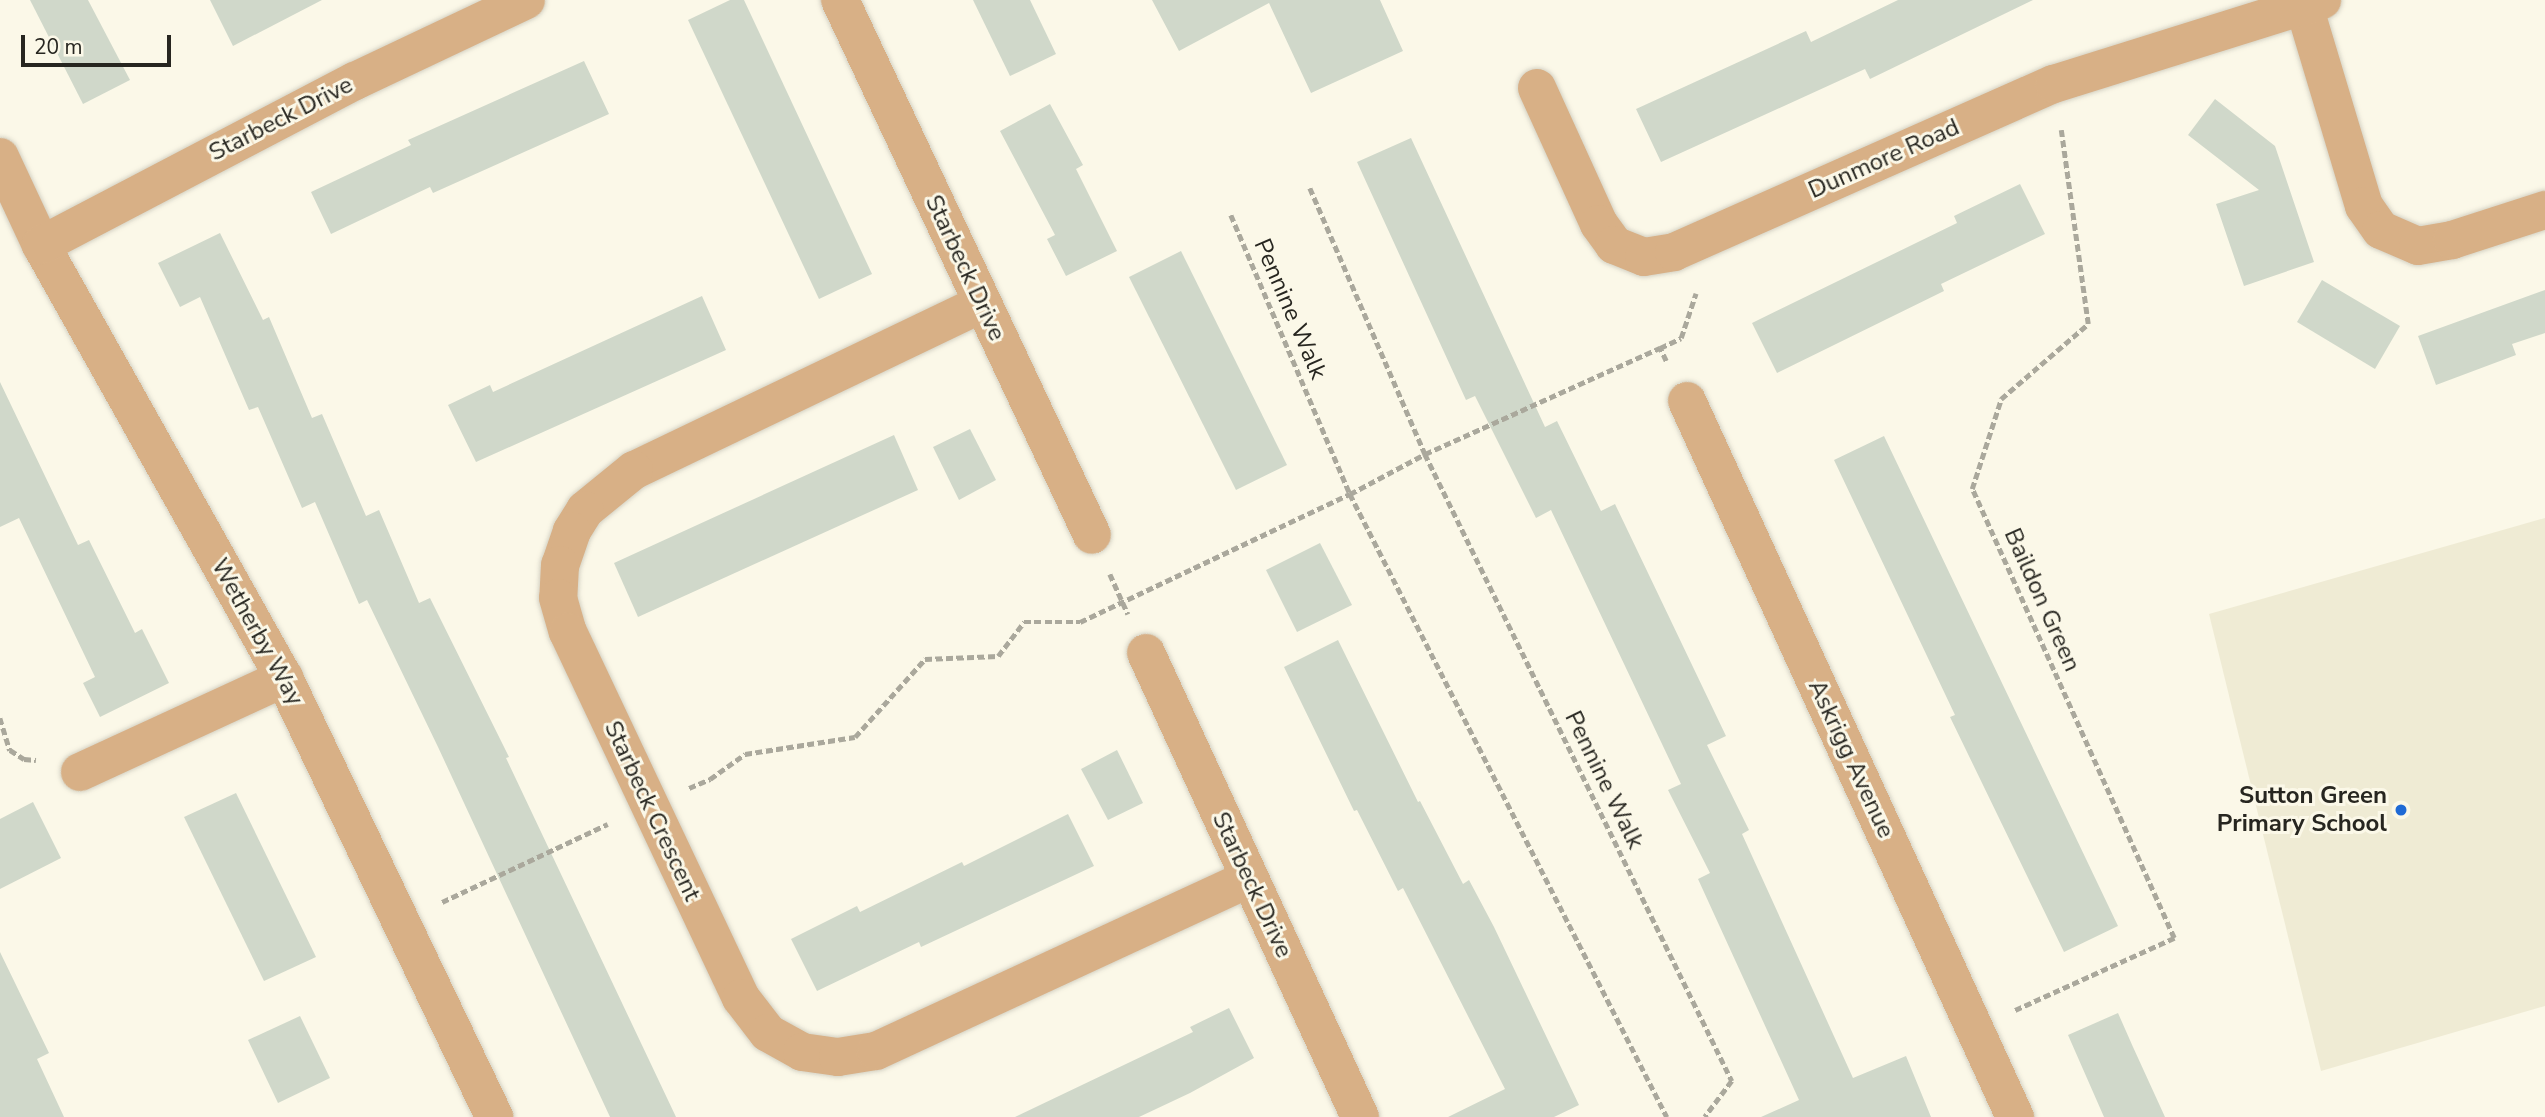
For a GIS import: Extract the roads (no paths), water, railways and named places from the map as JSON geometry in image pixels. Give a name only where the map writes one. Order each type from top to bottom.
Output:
[{"type":"street","name":"Starbeck Drive","points":[[41,245],[355,81],[526,0]]},
{"type":"street","name":"Starbeck Drive","points":[[840,0],[1092,535]]},
{"type":"street","name":"Dunmore Road","points":[[1536,88],[1600,224],[1614,245],[1644,257],[1674,252],[2054,84],[2313,3]]},
{"type":"street","points":[[2313,3],[2364,206],[2381,230],[2418,246],[2452,240],[2545,210]]},
{"type":"street","name":"Wetherby Way","points":[[0,157],[41,245],[284,678],[494,1117]]},
{"type":"street","name":"Starbeck Crescent","points":[[981,304],[634,470],[585,510],[572,531],[560,565],[558,598],[568,632],[741,999],[768,1033],[802,1052],[838,1057],[876,1051],[910,1038],[1248,879]]},
{"type":"street","name":"Askrigg Avenue","points":[[1687,401],[2015,1117]]},
{"type":"street","name":"Starbeck Drive","points":[[1146,653],[1360,1117]]},
{"type":"street","points":[[80,772],[284,678]]},
{"type":"place","name":"Sutton Green Primary School","points":[[2401,810]]}]
